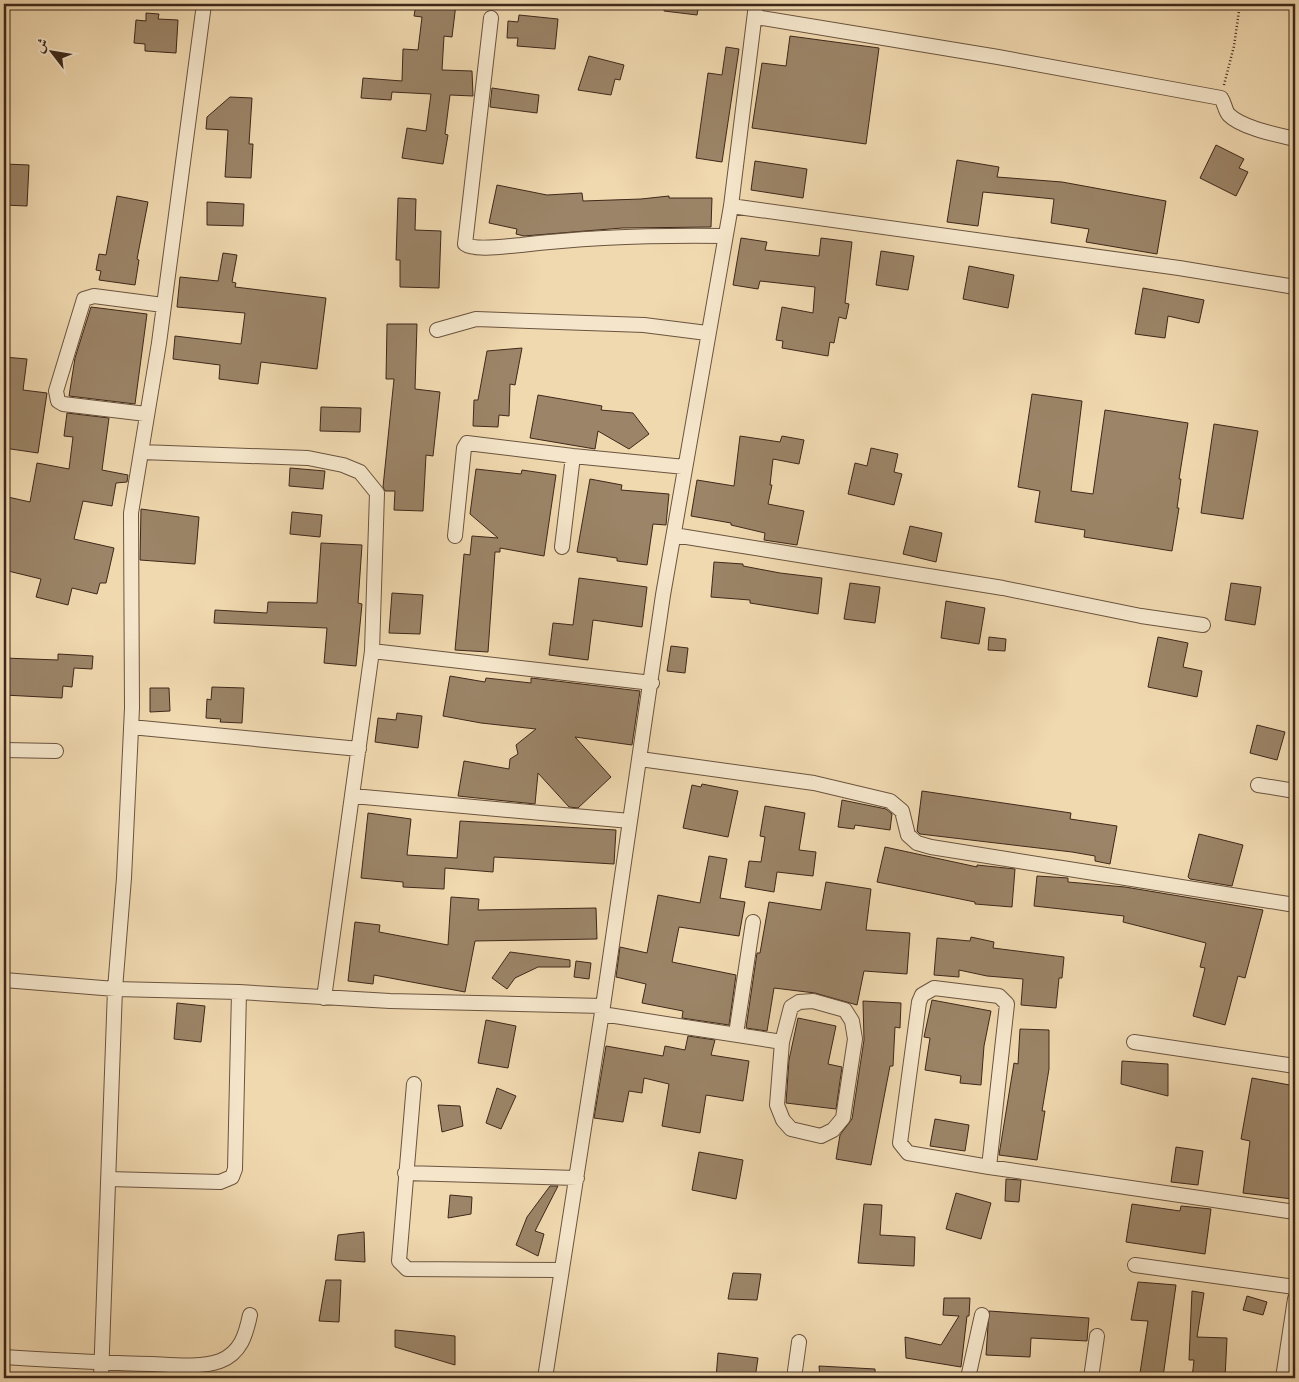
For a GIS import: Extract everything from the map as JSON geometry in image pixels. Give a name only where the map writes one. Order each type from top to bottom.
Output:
[{"type":"street","points":[[101,1378],[115,989],[124,878],[131,727],[131,513],[163,305],[204,4]]},
{"type":"street","points":[[545,1378],[603,1010],[674,535],[707,333],[731,206],[756,10],[1220,98],[1226,105],[1227,112],[1233,118],[1266,132],[1295,139]]},
{"type":"street","points":[[491,18],[465,244],[472,247],[492,247],[568,239],[724,236]]},
{"type":"street","points":[[731,206],[1179,268],[1295,288]]},
{"type":"street","points":[[146,414],[63,404],[58,401],[56,391],[84,299],[94,296],[163,305]]},
{"type":"street","points":[[437,330],[476,319],[644,325],[707,333]]},
{"type":"street","points":[[455,536],[464,448],[468,442],[573,456],[685,466]]},
{"type":"street","points":[[141,452],[308,458],[343,465],[360,472],[376,492],[372,650],[354,796],[324,998]]},
{"type":"street","points":[[562,547],[573,456]]},
{"type":"street","points":[[674,535],[1003,588],[1203,625]]},
{"type":"street","points":[[372,650],[652,683]]},
{"type":"street","points":[[131,727],[359,749]]},
{"type":"street","points":[[4,750],[56,751]]},
{"type":"street","points":[[640,759],[814,783],[890,800],[902,811],[908,836],[917,843],[932,847],[1295,905]]},
{"type":"street","points":[[1258,785],[1295,791]]},
{"type":"street","points":[[354,796],[630,821]]},
{"type":"street","points":[[736,1034],[753,922]]},
{"type":"street","points":[[4,980],[115,989],[239,992],[324,998],[603,1010],[782,1042]]},
{"type":"street","points":[[989,1167],[1006,1004],[999,996],[934,988],[922,995],[919,1002],[900,1143],[902,1148],[914,1155],[989,1167],[1295,1212]]},
{"type":"street","points":[[108,1178],[220,1182],[232,1177],[235,1169],[239,992]]},
{"type":"street","points":[[813,1000],[845,1010],[852,1021],[855,1039],[842,1118],[833,1130],[821,1136],[791,1129],[783,1120],[777,1105],[782,1042],[791,1007],[799,1002],[813,1000]]},
{"type":"street","points":[[1134,1042],[1295,1066]]},
{"type":"street","points":[[414,1084],[405,1173],[399,1261],[401,1266],[407,1269],[562,1270]]},
{"type":"street","points":[[405,1173],[577,1178]]},
{"type":"street","points":[[1135,1265],[1295,1287]]},
{"type":"street","points":[[1284,1378],[1295,1298]]},
{"type":"street","points":[[4,1357],[168,1365],[220,1361],[242,1343],[250,1315]]},
{"type":"street","points":[[968,1378],[982,1315]]},
{"type":"street","points":[[1092,1378],[1097,1336]]},
{"type":"street","points":[[794,1378],[799,1342]]},
{"type":"path","points":[[1220,98],[1234,46],[1240,4]]},
{"type":"building","points":[[416,4],[456,4],[452,37],[444,36],[442,70],[472,71],[473,96],[450,95],[445,134],[448,135],[443,164],[402,158],[407,128],[426,131],[431,94],[392,92],[391,100],[361,98],[363,78],[402,81],[403,49],[418,50],[422,17],[414,16]]},
{"type":"building","points":[[665,4],[699,4],[697,15],[664,11]]},
{"type":"building","points":[[146,13],[159,14],[158,19],[178,20],[176,53],[145,51],[145,44],[134,43],[136,20],[146,21]]},
{"type":"building","points":[[519,15],[558,19],[555,49],[517,46],[518,38],[507,38],[508,21],[518,22]]},
{"type":"building","points":[[790,36],[879,48],[866,144],[752,128],[762,63],[786,66]]},
{"type":"building","points":[[726,47],[739,49],[722,162],[696,158],[708,73],[722,75]]},
{"type":"building","points":[[589,56],[624,65],[620,80],[615,79],[611,95],[578,90]]},
{"type":"building","points":[[492,88],[539,95],[537,113],[490,107]]},
{"type":"building","points":[[230,97],[252,98],[249,144],[253,144],[251,178],[225,177],[228,130],[206,129],[207,117]]},
{"type":"building","points":[[1216,145],[1244,159],[1239,168],[1248,172],[1236,196],[1200,178]]},
{"type":"building","points":[[957,160],[999,167],[997,177],[1062,182],[1166,201],[1157,254],[1086,242],[1089,229],[1051,223],[1054,199],[983,192],[978,226],[947,222]]},
{"type":"building","points":[[755,161],[807,169],[803,198],[751,190]]},
{"type":"building","points":[[4,164],[29,165],[27,206],[4,205]]},
{"type":"building","points":[[497,185],[547,195],[582,193],[583,201],[669,196],[669,198],[712,198],[711,227],[622,228],[524,236],[516,234],[517,229],[489,223]]},
{"type":"building","points":[[117,196],[148,202],[137,259],[139,260],[135,285],[99,280],[101,271],[96,270],[99,254],[106,255]]},
{"type":"building","points":[[398,198],[416,199],[415,230],[441,231],[439,288],[400,287],[400,260],[396,260]]},
{"type":"building","points":[[207,202],[244,204],[243,226],[207,225]]},
{"type":"building","points":[[741,238],[767,242],[765,250],[819,256],[821,238],[852,242],[845,303],[849,304],[846,319],[839,317],[834,343],[830,342],[828,356],[782,348],[783,341],[776,340],[782,307],[813,313],[815,287],[760,281],[758,289],[733,285]]},
{"type":"building","points":[[881,251],[914,256],[908,290],[876,285]]},
{"type":"building","points":[[223,253],[237,255],[232,282],[236,283],[235,287],[326,298],[317,369],[261,362],[258,384],[219,379],[220,365],[173,359],[175,336],[241,344],[245,313],[177,307],[180,277],[218,281]]},
{"type":"building","points":[[969,266],[1014,275],[1008,308],[963,299]]},
{"type":"building","points":[[1143,288],[1204,300],[1199,323],[1168,316],[1165,338],[1135,334]]},
{"type":"building","points":[[91,307],[147,314],[135,404],[69,396],[75,358]]},
{"type":"building","points":[[387,324],[417,324],[415,389],[440,392],[433,456],[426,455],[423,511],[394,510],[395,491],[385,491],[383,487],[394,379],[386,379]]},
{"type":"building","points":[[522,348],[515,385],[510,384],[509,416],[499,415],[498,427],[473,426],[474,400],[478,400],[487,351]]},
{"type":"building","points":[[4,357],[27,359],[23,390],[47,393],[38,453],[4,448]]},
{"type":"building","points":[[1032,394],[1082,401],[1071,491],[1093,494],[1105,410],[1188,423],[1179,479],[1181,479],[1177,508],[1179,508],[1172,551],[1084,537],[1085,530],[1035,522],[1040,491],[1018,487]]},
{"type":"building","points":[[538,395],[602,406],[601,410],[633,413],[649,434],[629,449],[598,431],[595,449],[530,438]]},
{"type":"building","points":[[321,407],[361,408],[360,432],[320,431]]},
{"type":"building","points":[[67,413],[109,418],[102,470],[128,475],[127,482],[116,483],[112,506],[83,501],[74,539],[114,548],[106,583],[100,583],[97,594],[72,588],[68,605],[36,597],[41,579],[4,570],[4,530],[6,520],[4,520],[4,515],[8,497],[30,502],[37,463],[69,469],[73,437],[64,436]]},
{"type":"building","points":[[1214,424],[1258,431],[1243,519],[1201,513]]},
{"type":"building","points":[[740,436],[780,442],[782,436],[804,440],[799,464],[773,459],[770,485],[772,485],[768,504],[804,511],[797,545],[764,540],[765,533],[731,525],[731,523],[691,516],[697,480],[734,486]]},
{"type":"building","points":[[871,448],[898,454],[894,472],[902,474],[894,505],[848,494],[855,463],[867,466]]},
{"type":"building","points":[[290,468],[325,471],[323,489],[289,486]]},
{"type":"building","points":[[476,469],[521,474],[522,470],[556,475],[544,556],[500,548],[500,552],[495,552],[488,652],[455,650],[464,554],[470,555],[472,536],[498,538],[470,514]]},
{"type":"building","points":[[590,479],[622,485],[621,490],[669,494],[666,525],[653,524],[647,565],[617,561],[617,558],[577,552]]},
{"type":"building","points":[[141,509],[199,517],[195,564],[140,560]]},
{"type":"building","points":[[292,512],[322,515],[320,537],[290,534]]},
{"type":"building","points":[[910,526],[942,533],[936,562],[903,554]]},
{"type":"building","points":[[321,543],[362,545],[358,603],[362,604],[356,666],[324,663],[327,628],[214,623],[215,610],[267,613],[268,602],[317,603]]},
{"type":"building","points":[[714,562],[743,564],[743,566],[780,573],[822,578],[818,614],[750,603],[750,600],[711,597]]},
{"type":"building","points":[[579,578],[647,587],[642,627],[593,620],[588,660],[549,655],[553,623],[573,625]]},
{"type":"building","points":[[850,583],[880,587],[875,623],[844,619]]},
{"type":"building","points":[[1231,583],[1261,587],[1255,625],[1225,620]]},
{"type":"building","points":[[392,593],[423,595],[420,634],[389,633]]},
{"type":"building","points":[[946,601],[985,608],[979,644],[941,638]]},
{"type":"building","points":[[989,637],[1006,639],[1005,651],[988,650]]},
{"type":"building","points":[[1158,637],[1188,643],[1183,667],[1202,671],[1197,697],[1148,687]]},
{"type":"building","points":[[671,646],[688,648],[685,673],[667,671]]},
{"type":"building","points":[[58,654],[93,656],[92,669],[74,668],[72,687],[63,686],[62,698],[4,695],[4,658],[58,660]]},
{"type":"building","points":[[450,676],[485,682],[486,678],[531,683],[531,678],[640,691],[632,745],[575,737],[611,777],[578,808],[569,807],[538,773],[535,804],[458,796],[464,761],[509,769],[510,759],[518,754],[516,745],[536,729],[481,723],[443,716]]},
{"type":"building","points":[[212,687],[244,688],[242,723],[220,722],[221,719],[206,718],[207,699],[211,700]]},
{"type":"building","points":[[150,688],[169,688],[170,711],[150,712]]},
{"type":"building","points":[[397,713],[422,716],[418,748],[375,742],[378,718],[396,720]]},
{"type":"building","points":[[1257,725],[1285,732],[1277,760],[1250,753]]},
{"type":"building","points":[[702,784],[738,791],[728,837],[683,828],[692,785],[701,787]]},
{"type":"building","points":[[922,791],[1071,813],[1070,819],[1117,826],[1110,864],[1095,861],[1095,856],[1072,852],[920,834],[917,831]]},
{"type":"building","points":[[842,800],[886,809],[892,814],[890,830],[855,825],[854,829],[838,827]]},
{"type":"building","points":[[765,806],[805,813],[799,850],[816,852],[813,876],[777,872],[774,892],[745,887],[749,861],[761,862],[765,837],[760,836]]},
{"type":"building","points":[[368,813],[411,819],[407,855],[457,858],[460,821],[616,830],[614,864],[494,857],[493,872],[445,868],[444,889],[403,887],[403,882],[361,878]]},
{"type":"building","points":[[1199,834],[1243,845],[1232,886],[1190,879],[1188,877]]},
{"type":"building","points":[[885,847],[977,867],[977,865],[1015,869],[1012,907],[975,904],[975,902],[877,882]]},
{"type":"building","points":[[709,856],[727,859],[720,898],[745,902],[739,936],[679,927],[672,962],[736,975],[729,1025],[682,1018],[683,1011],[642,1003],[646,984],[616,977],[620,947],[647,953],[658,895],[700,903]]},
{"type":"building","points":[[1037,876],[1068,878],[1068,882],[1125,887],[1263,910],[1245,978],[1238,976],[1225,1025],[1193,1016],[1205,968],[1200,967],[1206,943],[1123,922],[1124,916],[1034,906]]},
{"type":"building","points":[[826,882],[871,889],[866,930],[910,933],[907,974],[864,971],[857,1005],[815,993],[774,988],[767,1031],[746,1028],[757,953],[760,953],[769,902],[821,910]]},
{"type":"building","points":[[451,897],[479,899],[478,910],[596,908],[597,939],[475,941],[465,992],[374,975],[373,984],[348,981],[355,922],[380,925],[379,932],[448,945]]},
{"type":"building","points":[[971,937],[994,942],[993,948],[1064,957],[1062,978],[1059,978],[1056,1008],[1021,1005],[1023,979],[987,976],[959,970],[959,977],[934,975],[937,938],[970,941]]},
{"type":"building","points":[[510,952],[570,960],[570,967],[538,967],[515,978],[507,989],[492,978]]},
{"type":"building","points":[[576,961],[591,963],[589,979],[574,977]]},
{"type":"building","points":[[932,1000],[991,1011],[984,1046],[981,1085],[960,1083],[961,1076],[925,1070],[930,1038],[924,1037]]},
{"type":"building","points":[[863,1001],[901,1003],[900,1028],[895,1027],[893,1066],[890,1066],[871,1165],[836,1159],[840,1135],[852,1119],[864,1040]]},
{"type":"building","points":[[177,1003],[205,1006],[201,1042],[174,1039]]},
{"type":"building","points":[[798,1018],[836,1026],[828,1064],[842,1067],[836,1109],[786,1103],[789,1060]]},
{"type":"building","points":[[486,1020],[516,1026],[508,1068],[478,1063]]},
{"type":"building","points":[[1020,1029],[1049,1030],[1049,1069],[1042,1111],[1045,1111],[1037,1160],[999,1155],[1014,1063],[1018,1064]]},
{"type":"building","points":[[688,1036],[715,1040],[711,1055],[749,1061],[743,1101],[706,1095],[700,1133],[662,1126],[669,1084],[644,1078],[642,1093],[629,1091],[623,1122],[594,1118],[606,1046],[663,1056],[665,1046],[685,1050]]},
{"type":"building","points":[[1122,1061],[1168,1064],[1168,1096],[1121,1084]]},
{"type":"building","points":[[1252,1078],[1295,1086],[1295,1133],[1290,1164],[1295,1165],[1292,1199],[1243,1193],[1250,1141],[1241,1139]]},
{"type":"building","points":[[497,1088],[516,1096],[501,1129],[486,1123]]},
{"type":"building","points":[[438,1105],[460,1106],[463,1126],[442,1132]]},
{"type":"building","points":[[935,1119],[969,1125],[965,1151],[930,1146]]},
{"type":"building","points":[[1176,1147],[1203,1151],[1198,1185],[1171,1182]]},
{"type":"building","points":[[699,1152],[743,1160],[736,1199],[692,1190]]},
{"type":"building","points":[[1006,1179],[1021,1180],[1019,1202],[1005,1201]]},
{"type":"building","points":[[550,1186],[558,1186],[535,1231],[544,1234],[538,1256],[516,1245],[527,1217]]},
{"type":"building","points":[[956,1193],[991,1203],[981,1239],[946,1229]]},
{"type":"building","points":[[450,1195],[472,1197],[471,1214],[448,1218]]},
{"type":"building","points":[[864,1204],[882,1205],[880,1235],[915,1237],[914,1266],[858,1263]]},
{"type":"building","points":[[1132,1204],[1180,1211],[1181,1206],[1211,1209],[1205,1254],[1126,1242]]},
{"type":"building","points":[[364,1232],[365,1262],[335,1260],[338,1235]]},
{"type":"building","points":[[733,1273],[761,1274],[757,1300],[728,1299]]},
{"type":"building","points":[[326,1280],[341,1280],[339,1322],[319,1321]]},
{"type":"building","points":[[1138,1282],[1176,1285],[1163,1377],[1140,1373],[1148,1321],[1131,1320]]},
{"type":"building","points":[[1192,1291],[1204,1293],[1197,1337],[1227,1338],[1225,1378],[1192,1378],[1194,1360],[1189,1360]]},
{"type":"building","points":[[1247,1296],[1267,1302],[1263,1315],[1243,1310]]},
{"type":"building","points":[[944,1298],[970,1298],[961,1367],[906,1358],[905,1337],[941,1345],[959,1316],[943,1315]]},
{"type":"building","points":[[989,1311],[1089,1318],[1087,1341],[1031,1338],[1030,1357],[986,1355]]},
{"type":"building","points":[[395,1330],[455,1336],[455,1365],[395,1347]]},
{"type":"building","points":[[718,1353],[758,1358],[755,1378],[716,1378]]},
{"type":"building","points":[[819,1366],[875,1369],[875,1378],[820,1378]]}]
